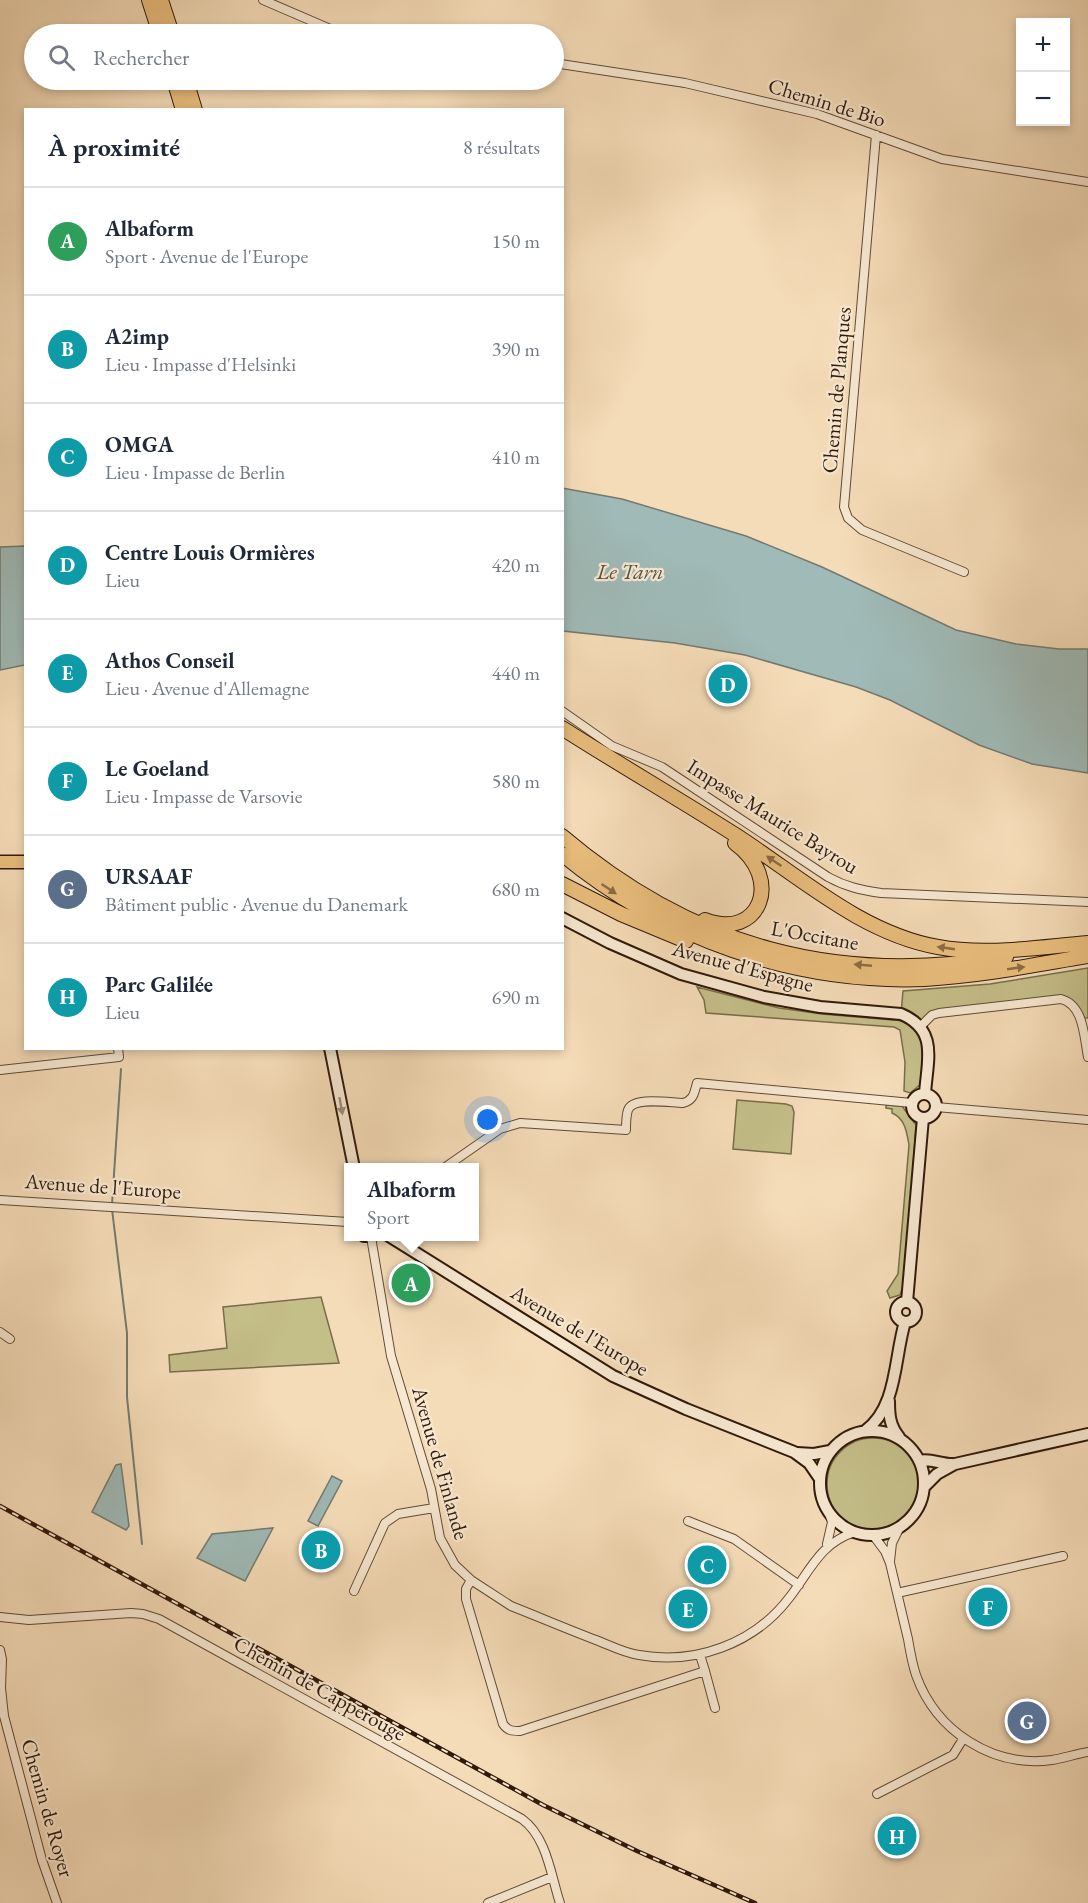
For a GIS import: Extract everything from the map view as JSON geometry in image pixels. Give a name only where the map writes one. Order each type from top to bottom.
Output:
[{"type":"highway","points":[[149,0],[157,24]]},
{"type":"highway","points":[[161,0],[169,24]]},
{"type":"highway","points":[[177,90],[182,108]]},
{"type":"highway","points":[[189,90],[194,108]]},
{"type":"highway","points":[[564,729],[735,835],[863,920],[898,936],[937,947],[968,950],[1088,943]]},
{"type":"highway","points":[[564,737],[742,849],[755,863],[760,873],[763,886],[762,897],[757,908],[749,916],[739,922],[720,924],[702,919],[604,870]]},
{"type":"highway","name":"L'Occitane","points":[[564,838],[604,870],[663,907],[724,935],[816,960],[913,967],[992,960],[1088,943]]},
{"type":"highway","name":"L'Occitane","points":[[564,856],[610,890],[650,915],[729,950],[772,963],[866,978],[923,979],[988,973],[1085,957]]},
{"type":"highway","points":[[564,885],[654,928],[720,954],[772,963]]},
{"type":"main road","points":[[0,862],[24,862]]},
{"type":"street","points":[[263,0],[319,24]]},
{"type":"street","name":"Chemin de Bio","points":[[564,65],[685,83],[817,114],[942,159],[1088,183]]},
{"type":"street","name":"Chemin de Planques","points":[[876,135],[844,507],[848,518],[861,530],[964,572]]},
{"type":"street","name":"Impasse Maurice Bayrou","points":[[564,712],[612,746],[662,767],[842,885],[856,890],[881,893],[1088,902]]},
{"type":"street","name":"Avenue d'Espagne","points":[[564,919],[610,943],[681,974],[764,997],[820,1007],[901,1014],[913,1019],[921,1026]]},
{"type":"street","points":[[925,1094],[927,1037],[921,1026],[932,1015],[939,1013],[1061,999],[1069,1001],[1076,1008],[1080,1017],[1088,1057]]},
{"type":"street","points":[[0,1070],[118,1057],[118,1050]]},
{"type":"street","points":[[330,1050],[353,1163]]},
{"type":"street","points":[[450,1163],[500,1129],[520,1123],[626,1130],[628,1110],[633,1104],[690,1101],[696,1083],[912,1103]]},
{"type":"street","points":[[912,1103],[917,1097],[925,1094]]},
{"type":"street","points":[[912,1103],[914,1113],[923,1118],[930,1116],[936,1107],[934,1100],[925,1094]]},
{"type":"street","points":[[936,1107],[1088,1120]]},
{"type":"street","points":[[865,1431],[879,1419],[888,1398],[905,1322],[900,1319],[896,1311],[900,1304],[907,1302],[923,1118]]},
{"type":"street","name":"Avenue de l'Europe","points":[[0,1200],[344,1222]]},
{"type":"street","name":"Avenue de Finlande","points":[[372,1241],[391,1356],[431,1489],[440,1539],[455,1565],[471,1580],[510,1606],[637,1655],[680,1658],[733,1644],[753,1633],[772,1617],[799,1585],[825,1548]]},
{"type":"street","name":"Avenue de l'Europe","points":[[397,1241],[613,1376],[686,1409],[794,1452],[809,1463],[820,1479]]},
{"type":"street","points":[[0,1332],[10,1338]]},
{"type":"street","points":[[828,1511],[845,1527],[855,1532],[873,1535],[900,1527],[912,1517],[920,1503],[924,1487],[923,1469],[914,1452],[893,1429],[888,1398]]},
{"type":"street","points":[[825,1548],[832,1531],[832,1522],[820,1490],[820,1479],[830,1451],[846,1437],[865,1431],[877,1431],[900,1438]]},
{"type":"street","points":[[920,1461],[924,1459],[935,1463],[955,1464],[1088,1434]]},
{"type":"street","name":"Avenue de l'Europe","points":[[794,1452],[814,1454],[830,1451]]},
{"type":"street","points":[[924,1487],[937,1474],[955,1464]]},
{"type":"street","points":[[354,1591],[385,1523],[398,1514],[434,1508]]},
{"type":"street","points":[[688,1521],[734,1539],[799,1585]]},
{"type":"street","points":[[890,1563],[892,1543],[900,1527]]},
{"type":"street","points":[[825,1548],[838,1538],[855,1532]]},
{"type":"street","points":[[873,1535],[885,1551],[890,1563],[915,1673],[926,1699],[945,1723],[963,1738],[987,1752],[1002,1757],[1052,1760],[1088,1752]]},
{"type":"street","points":[[897,1593],[1063,1556]]},
{"type":"street","points":[[471,1580],[466,1589],[466,1599],[506,1729],[520,1731],[705,1671]]},
{"type":"street","name":"Chemin de Capperouge","points":[[0,1617],[29,1620],[131,1613],[159,1619],[522,1819],[536,1834],[560,1903]]},
{"type":"street","name":"Chemin de Royer","points":[[0,1650],[4,1716],[42,1860],[57,1903]]},
{"type":"street","points":[[700,1654],[716,1708]]},
{"type":"street","points":[[877,1794],[952,1755],[963,1738]]},
{"type":"street","points":[[488,1903],[552,1877]]},
{"type":"shaded area","points":[[1088,968],[1088,1018],[1085,1018],[1069,1001],[939,1013],[921,1026],[901,1014],[903,991],[990,984]]},
{"type":"shaded area","points":[[697,987],[779,1008],[905,1021],[913,1026],[921,1040],[923,1057],[921,1084],[910,1093],[904,1091],[905,1062],[900,1030],[894,1027],[706,1013],[704,1000]]},
{"type":"shaded area","points":[[737,1100],[792,1106],[794,1112],[791,1154],[733,1149]]},
{"type":"shaded area","points":[[886,1105],[902,1106],[916,1125],[905,1281],[900,1295],[890,1298],[887,1291],[898,1274],[909,1145],[903,1122],[892,1113],[892,1109],[886,1108]]},
{"type":"shaded area","points":[[321,1297],[339,1363],[170,1372],[169,1355],[227,1348],[223,1307]]},
{"type":"shaded area","points":[[873,1438],[891,1441],[906,1451],[916,1466],[919,1484],[916,1502],[906,1517],[891,1527],[873,1530],[855,1527],[840,1517],[830,1502],[827,1484],[830,1466],[840,1451],[855,1441]]},
{"type":"water","name":"Le Tarn","points":[[564,488],[622,499],[746,536],[822,567],[956,630],[1016,644],[1059,649],[1088,649],[1088,773],[1032,764],[979,745],[890,700],[856,687],[745,655],[675,643],[564,631]]},
{"type":"water","points":[[24,546],[24,665],[0,670],[0,547]]},
{"type":"water","points":[[121,1464],[129,1526],[126,1530],[92,1512],[116,1465]]},
{"type":"water","points":[[332,1476],[342,1481],[318,1526],[308,1521]]},
{"type":"water","points":[[273,1528],[245,1581],[197,1558],[212,1534]]},
{"type":"waterway","points":[[112,1204],[121,1069]]},
{"type":"waterway","points":[[112,1209],[127,1333],[127,1397],[142,1544]]},
{"type":"railway","points":[[0,1506],[543,1805],[637,1851],[755,1903]]},
{"type":"place","name":"Centre Louis Ormières","points":[[728,684]]},
{"type":"place","name":"Albaform","points":[[411,1283]]},
{"type":"place","name":"A2imp","points":[[321,1550]]},
{"type":"place","name":"OMGA","points":[[707,1565]]},
{"type":"place","name":"Le Goeland","points":[[988,1607]]},
{"type":"place","name":"Athos Conseil","points":[[688,1609]]},
{"type":"place","name":"URSAAF","points":[[1027,1721]]},
{"type":"place","name":"Parc Galilée","points":[[897,1836]]}]
